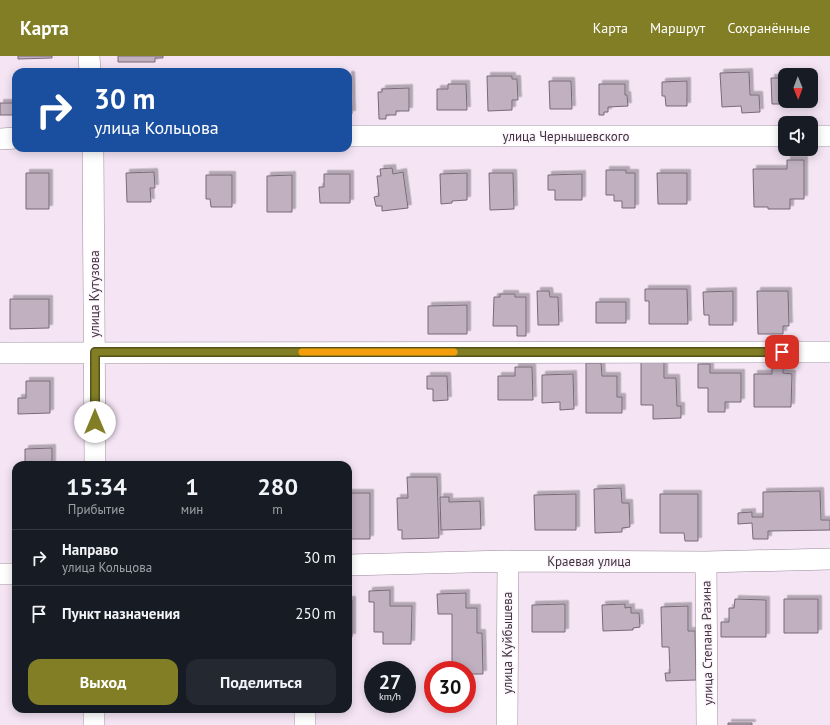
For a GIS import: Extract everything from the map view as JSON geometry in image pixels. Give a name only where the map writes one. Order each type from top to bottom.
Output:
[{"type":"street","points":[[89,56],[90,68]]},
{"type":"street","name":"улица Чернышевского","points":[[352,136],[778,136]]},
{"type":"street","points":[[818,136],[830,136]]},
{"type":"street","points":[[0,139],[12,138]]},
{"type":"street","name":"улица Кутузова","points":[[93,152],[95,461]]},
{"type":"street","points":[[0,353],[830,352]]},
{"type":"street","name":"Краевая улица","points":[[352,565],[508,561],[706,562],[830,559]]},
{"type":"street","name":"улица Куйбышева","points":[[507,725],[508,561]]},
{"type":"street","name":"улица Степана Разина","points":[[706,562],[707,725]]},
{"type":"street","points":[[0,574],[12,574]]},
{"type":"street","points":[[94,713],[94,725]]},
{"type":"street","points":[[305,713],[305,725]]},
{"type":"building","points":[[18,56],[52,56],[52,58],[18,59]]},
{"type":"building","points":[[118,56],[163,56],[163,58],[155,58],[155,62],[118,62]]},
{"type":"building","points":[[749,72],[750,95],[759,95],[760,112],[742,113],[741,106],[722,107],[720,73]]},
{"type":"building","points":[[487,76],[512,76],[512,79],[517,79],[518,100],[512,100],[512,110],[488,111]]},
{"type":"building","points":[[771,78],[778,78],[778,104],[772,104]]},
{"type":"building","points":[[549,81],[571,81],[572,109],[550,109]]},
{"type":"building","points":[[687,81],[687,106],[666,106],[665,96],[662,96],[662,82]]},
{"type":"building","points":[[448,84],[466,84],[467,110],[437,110],[437,89],[448,89]]},
{"type":"building","points":[[599,84],[625,84],[625,95],[627,95],[628,106],[608,107],[608,112],[604,112],[604,115],[599,115]]},
{"type":"building","points":[[409,88],[409,111],[396,111],[396,115],[386,115],[386,119],[379,119],[378,92],[382,92],[382,89]]},
{"type":"building","points":[[0,103],[12,103],[12,115],[0,115]]},
{"type":"building","points":[[787,160],[804,160],[804,199],[790,199],[790,209],[768,209],[768,207],[754,207],[753,169],[787,169]]},
{"type":"building","points":[[392,168],[393,174],[403,172],[408,208],[382,211],[382,206],[376,206],[374,197],[379,196],[377,176],[381,176],[380,169]]},
{"type":"building","points":[[606,170],[626,170],[626,173],[635,173],[635,208],[622,208],[622,201],[614,201],[614,195],[606,195]]},
{"type":"building","points":[[154,172],[155,188],[150,188],[151,202],[127,202],[126,173]]},
{"type":"building","points":[[26,173],[49,173],[49,209],[26,209]]},
{"type":"building","points":[[467,173],[467,200],[452,201],[452,203],[441,204],[440,174]]},
{"type":"building","points":[[489,173],[513,173],[514,209],[490,210]]},
{"type":"building","points":[[657,173],[687,173],[687,204],[658,204]]},
{"type":"building","points":[[324,174],[350,174],[350,203],[320,203],[319,187],[324,187]]},
{"type":"building","points":[[582,174],[582,200],[555,200],[555,190],[548,190],[548,175]]},
{"type":"building","points":[[206,175],[232,175],[232,207],[211,207],[210,199],[206,199]]},
{"type":"building","points":[[292,175],[292,212],[267,212],[267,176]]},
{"type":"building","points":[[645,289],[687,289],[688,324],[649,324],[649,301],[645,301]]},
{"type":"building","points":[[537,291],[549,291],[550,297],[558,297],[559,325],[538,325]]},
{"type":"building","points":[[733,291],[733,325],[709,325],[709,315],[704,315],[703,292]]},
{"type":"building","points":[[757,291],[788,291],[789,326],[783,326],[783,334],[758,334]]},
{"type":"building","points":[[500,294],[515,294],[515,297],[526,297],[526,336],[517,336],[517,326],[493,326],[494,297],[500,297]]},
{"type":"building","points":[[10,299],[49,299],[49,328],[10,329]]},
{"type":"building","points":[[596,302],[626,302],[626,323],[596,323]]},
{"type":"building","points":[[467,305],[467,334],[428,334],[428,306]]},
{"type":"building","points":[[664,361],[664,378],[676,378],[677,406],[681,406],[681,418],[653,419],[653,405],[641,405],[641,362]]},
{"type":"building","points":[[586,363],[601,363],[602,376],[617,376],[617,397],[622,397],[622,413],[586,413]]},
{"type":"building","points":[[698,364],[710,364],[710,373],[741,373],[741,402],[725,402],[725,412],[708,412],[708,388],[698,388]]},
{"type":"building","points":[[772,366],[783,367],[783,373],[792,374],[791,407],[754,407],[754,374],[772,374]]},
{"type":"building","points":[[515,367],[532,367],[533,400],[498,400],[498,376],[515,376]]},
{"type":"building","points":[[573,374],[574,409],[560,410],[560,402],[542,403],[542,375]]},
{"type":"building","points":[[427,376],[447,376],[448,400],[433,401],[433,389],[427,389]]},
{"type":"building","points":[[26,381],[50,381],[50,413],[18,414],[18,398],[26,398]]},
{"type":"building","points":[[52,448],[52,461],[25,461],[25,449]]},
{"type":"building","points":[[407,477],[437,477],[439,538],[402,539],[402,530],[398,530],[397,498],[408,498]]},
{"type":"building","points":[[621,488],[622,503],[629,503],[630,527],[622,528],[622,532],[595,533],[594,489]]},
{"type":"building","points":[[820,491],[821,520],[830,520],[830,530],[768,531],[768,539],[753,539],[752,523],[738,524],[738,513],[752,512],[752,517],[763,517],[763,492]]},
{"type":"building","points":[[352,493],[370,493],[370,539],[352,539]]},
{"type":"building","points":[[576,494],[576,530],[535,530],[534,495]]},
{"type":"building","points":[[660,494],[698,494],[698,541],[685,541],[684,533],[660,533]]},
{"type":"building","points":[[440,497],[449,497],[449,502],[480,501],[481,529],[441,530]]},
{"type":"building","points":[[390,590],[390,606],[412,606],[411,644],[383,644],[383,632],[374,632],[374,602],[369,602],[369,591]]},
{"type":"building","points":[[466,593],[466,608],[477,608],[477,633],[482,633],[483,674],[476,674],[476,661],[452,661],[452,614],[438,614],[437,594]]},
{"type":"building","points":[[735,599],[766,600],[766,637],[721,637],[721,622],[729,622],[729,608],[734,608]]},
{"type":"building","points":[[784,599],[818,599],[818,633],[784,633]]},
{"type":"building","points":[[565,604],[565,632],[532,632],[532,605]]},
{"type":"building","points":[[625,604],[625,608],[631,607],[631,613],[639,613],[640,627],[633,628],[633,630],[603,631],[602,605]]},
{"type":"building","points":[[688,606],[688,631],[695,631],[696,680],[666,681],[665,673],[670,673],[669,647],[662,647],[661,607]]},
{"type":"building","points":[[728,723],[752,723],[752,725],[728,725]]},
{"type":"slow traffic","points":[[302,352],[454,352]]},
{"type":"route","points":[[95,422],[95,352],[782,352]]}]
